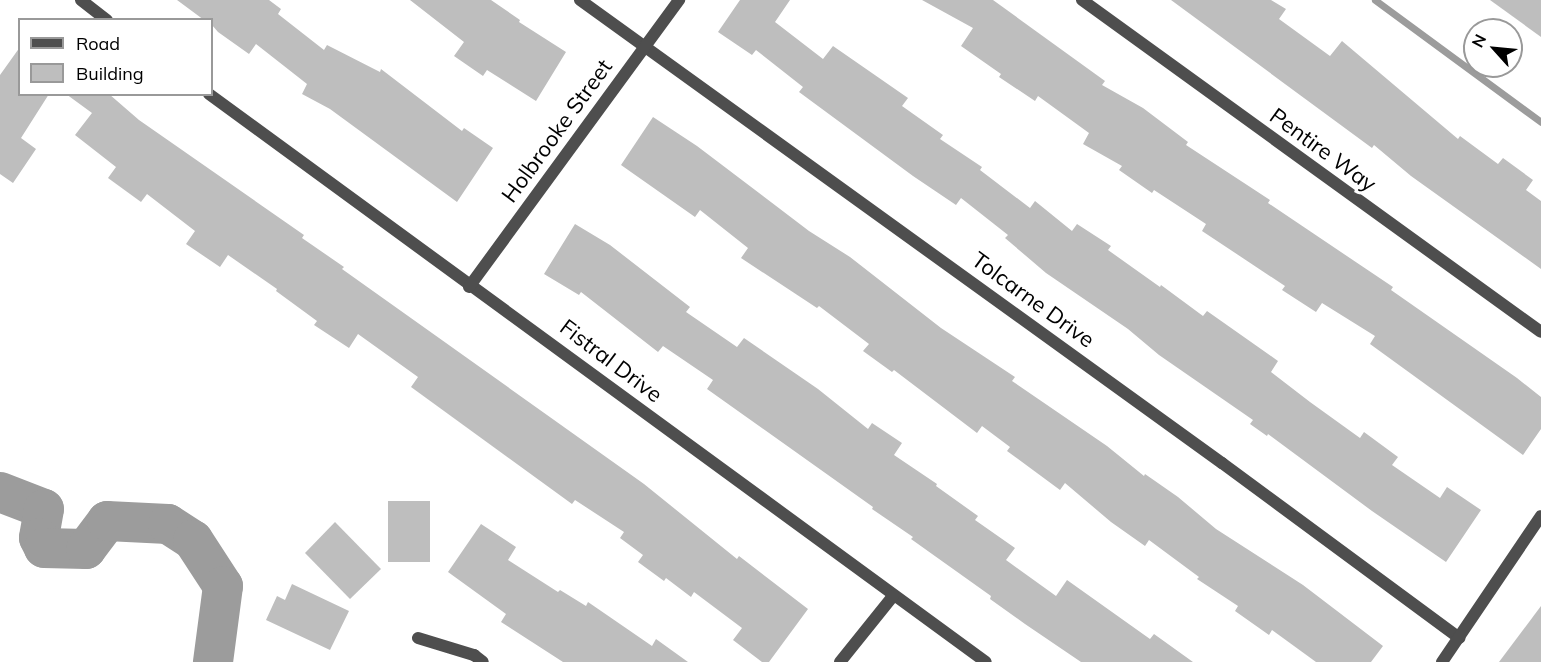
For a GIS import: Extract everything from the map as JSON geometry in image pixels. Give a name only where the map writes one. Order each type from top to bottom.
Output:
[{"type":"street","points":[[81,0],[104,18]]},
{"type":"street","name":"Tolcarne Drive","points":[[580,0],[952,267],[1459,638]]},
{"type":"street","name":"Holbrooke Street","points":[[469,287],[679,0]]},
{"type":"street","name":"Pentire Way","points":[[1082,0],[1541,332]]},
{"type":"street","name":"Fistral Drive","points":[[212,96],[469,287],[531,328],[893,596],[986,662]]},
{"type":"street","points":[[1442,662],[1541,516]]},
{"type":"street","points":[[840,662],[893,596]]},
{"type":"street","points":[[418,638],[474,655],[483,662]]},
{"type":"building","points":[[177,0],[269,0],[281,9],[278,14],[324,50],[327,45],[380,72],[381,69],[462,131],[464,128],[493,148],[457,202],[330,109],[302,94],[307,84],[256,44],[249,54],[218,32],[213,26],[213,18],[201,18]]},
{"type":"building","points":[[410,0],[491,0],[520,20],[519,22],[566,52],[536,101],[487,70],[483,76],[454,56],[464,42]]},
{"type":"building","points":[[740,0],[790,0],[775,22],[823,59],[833,46],[908,98],[902,106],[943,135],[940,139],[982,167],[980,170],[1030,208],[1035,201],[1072,231],[1077,224],[1111,246],[1108,250],[1160,287],[1161,285],[1203,316],[1207,311],[1278,361],[1271,372],[1360,438],[1364,432],[1398,457],[1392,465],[1440,498],[1447,487],[1481,510],[1446,562],[1268,434],[1267,436],[1250,424],[1253,420],[1159,355],[1128,329],[1046,273],[1005,238],[1008,235],[961,198],[956,205],[913,176],[799,92],[803,87],[756,50],[752,55],[718,32]]},
{"type":"building","points":[[922,0],[993,0],[1105,81],[1102,85],[1143,108],[1188,142],[1186,145],[1270,200],[1268,203],[1393,287],[1391,290],[1517,378],[1541,397],[1541,429],[1523,455],[1370,344],[1375,336],[1322,303],[1316,312],[1282,290],[1285,286],[1202,231],[1206,224],[1154,190],[1152,193],[1119,170],[1122,166],[1083,144],[1089,133],[1038,96],[1035,101],[999,77],[1001,74],[961,46],[973,28]]},
{"type":"building","points":[[1171,0],[1271,0],[1286,9],[1279,19],[1330,56],[1342,41],[1458,139],[1460,136],[1498,164],[1503,158],[1533,180],[1526,190],[1541,201],[1541,269],[1411,176],[1374,145],[1372,148]]},
{"type":"building","points":[[1490,0],[1541,0],[1541,37],[1523,24],[1523,18],[1515,18]]},
{"type":"building","points":[[18,50],[18,96],[48,96],[21,138],[36,149],[13,183],[0,174],[0,75]]},
{"type":"building","points":[[69,96],[111,96],[139,120],[304,235],[302,238],[344,267],[342,269],[644,484],[737,559],[739,556],[808,609],[769,662],[762,662],[733,640],[742,628],[694,592],[691,597],[666,578],[664,581],[638,562],[643,555],[620,538],[624,532],[575,500],[572,504],[411,387],[418,377],[358,334],[349,348],[314,325],[317,321],[276,291],[277,289],[228,255],[220,267],[186,244],[195,231],[147,194],[141,202],[108,178],[116,167],[75,135],[92,113]]},
{"type":"building","points":[[653,117],[697,146],[809,231],[850,257],[941,328],[1015,377],[1012,381],[1107,446],[1144,476],[1145,474],[1178,497],[1216,529],[1303,585],[1383,646],[1371,662],[1316,662],[1272,630],[1269,635],[1235,611],[1238,606],[1197,579],[1199,577],[1149,540],[1145,546],[1111,522],[1065,483],[1060,490],[1007,451],[1010,447],[982,426],[977,433],[894,370],[892,372],[863,351],[869,344],[819,306],[817,308],[741,258],[748,248],[700,210],[695,217],[621,165]]},
{"type":"building","points":[[575,224],[610,245],[690,307],[686,312],[737,347],[744,338],[818,389],[868,429],[872,423],[902,443],[894,455],[937,484],[936,486],[978,516],[975,520],[1015,548],[1006,560],[1056,596],[1067,580],[1150,639],[1154,634],[1193,662],[1081,662],[1025,624],[990,599],[991,596],[911,539],[913,537],[872,509],[873,507],[707,389],[713,380],[663,346],[658,352],[581,292],[579,295],[544,274]]},
{"type":"building","points":[[388,501],[430,501],[430,562],[388,562]]},
{"type":"building","points":[[335,522],[381,569],[350,599],[305,553]]},
{"type":"building","points":[[481,524],[516,547],[508,560],[558,592],[560,590],[586,606],[588,602],[652,646],[656,639],[688,662],[563,662],[501,622],[506,614],[448,572]]},
{"type":"building","points":[[292,584],[349,611],[330,650],[266,620],[277,596],[285,600]]},
{"type":"building","points":[[1541,606],[1541,662],[1499,662]]},
{"type":"waterway","points":[[1375,0],[1541,122]]},
{"type":"waterway","points":[[0,492],[44,509],[39,538],[44,548],[86,549],[107,521],[168,524],[193,540],[223,586],[213,662]]}]
